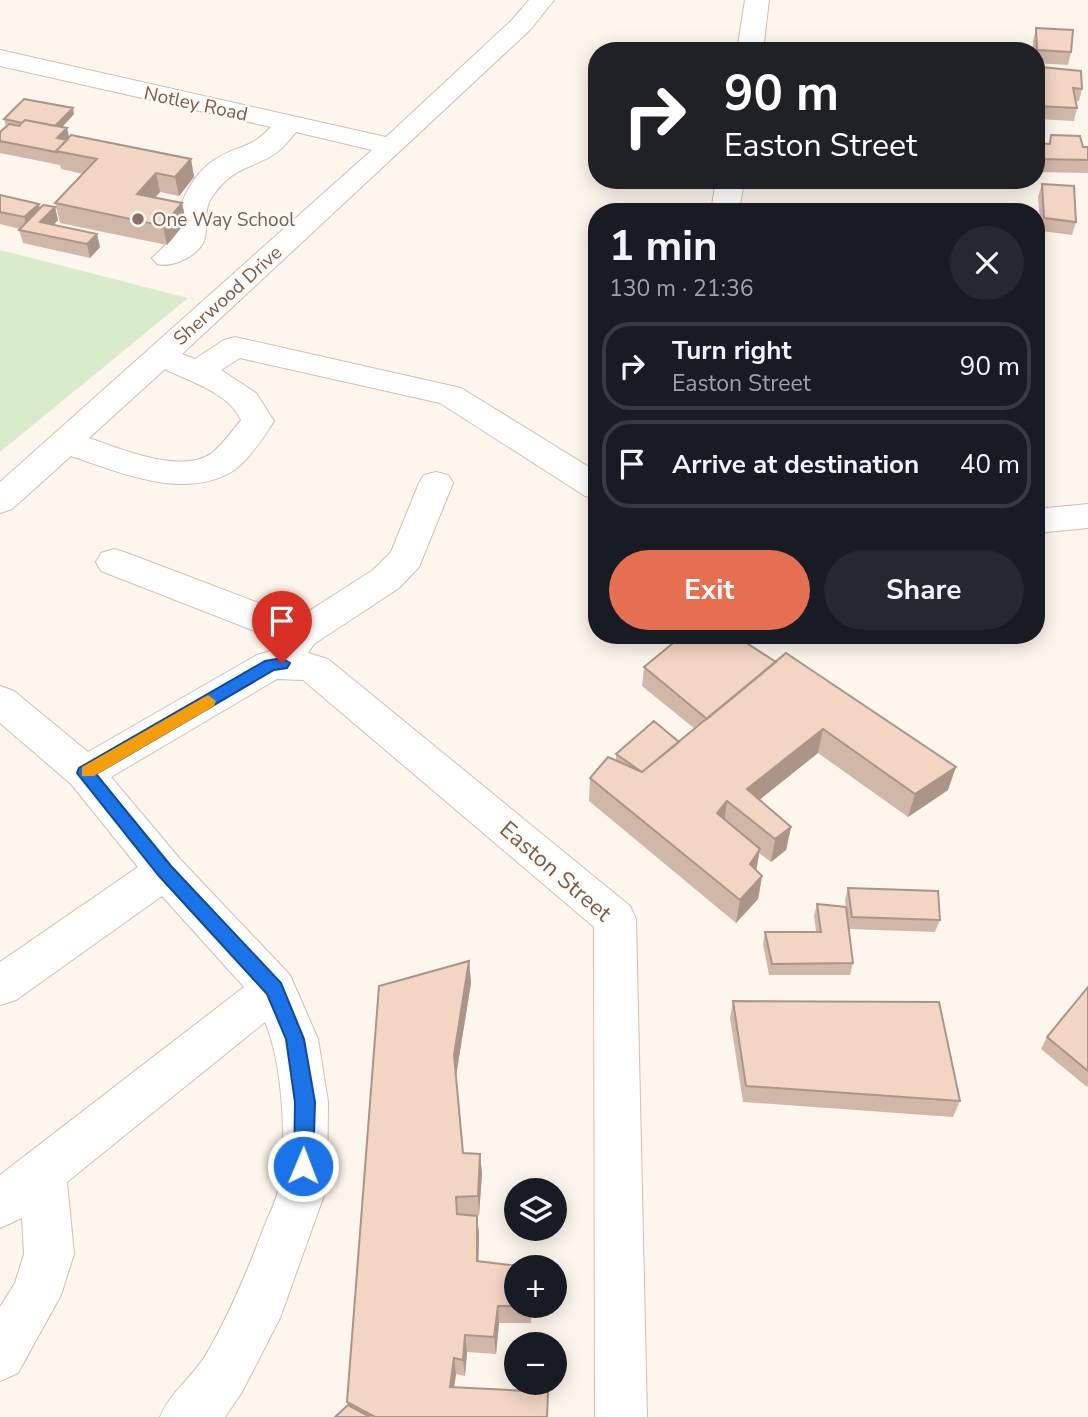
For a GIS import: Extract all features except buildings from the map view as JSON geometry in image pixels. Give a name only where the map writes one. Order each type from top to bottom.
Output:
[{"type":"street","name":"Sherwood Drive","points":[[0,501],[392,146],[521,25],[541,0]]},
{"type":"street","points":[[751,42],[757,0]]},
{"type":"street","name":"Notley Road","points":[[0,58],[392,146]]},
{"type":"street","points":[[167,258],[190,239],[190,219],[197,196],[227,164],[265,149],[289,124]]},
{"type":"street","points":[[196,372],[235,347],[450,394],[588,482]]},
{"type":"street","points":[[65,442],[171,473],[201,472],[222,462],[258,421],[245,398],[162,355]]},
{"type":"street","points":[[85,773],[270,665],[386,579],[406,558],[436,484]]},
{"type":"street","points":[[1045,520],[1088,516]]},
{"type":"street","name":"Easton Street","points":[[114,562],[292,649],[615,919],[621,1417]]},
{"type":"street","points":[[0,701],[85,773],[165,871],[274,989],[295,1039],[305,1102],[303,1187],[262,1300],[224,1374],[206,1399],[186,1417]]},
{"type":"street","points":[[0,986],[165,871]]},
{"type":"street","points":[[0,1205],[274,989]]},
{"type":"street","points":[[0,1356],[36,1295],[48,1254],[42,1170]]},
{"type":"green space","points":[[0,250],[188,298],[0,452]]},
{"type":"slow traffic","points":[[88,771],[208,701]]},
{"type":"place","name":"One Way School","points":[[138,219]]},
{"type":"route","points":[[282,663],[270,665],[85,773],[165,871],[274,989],[295,1039],[305,1102],[303,1166]]}]
